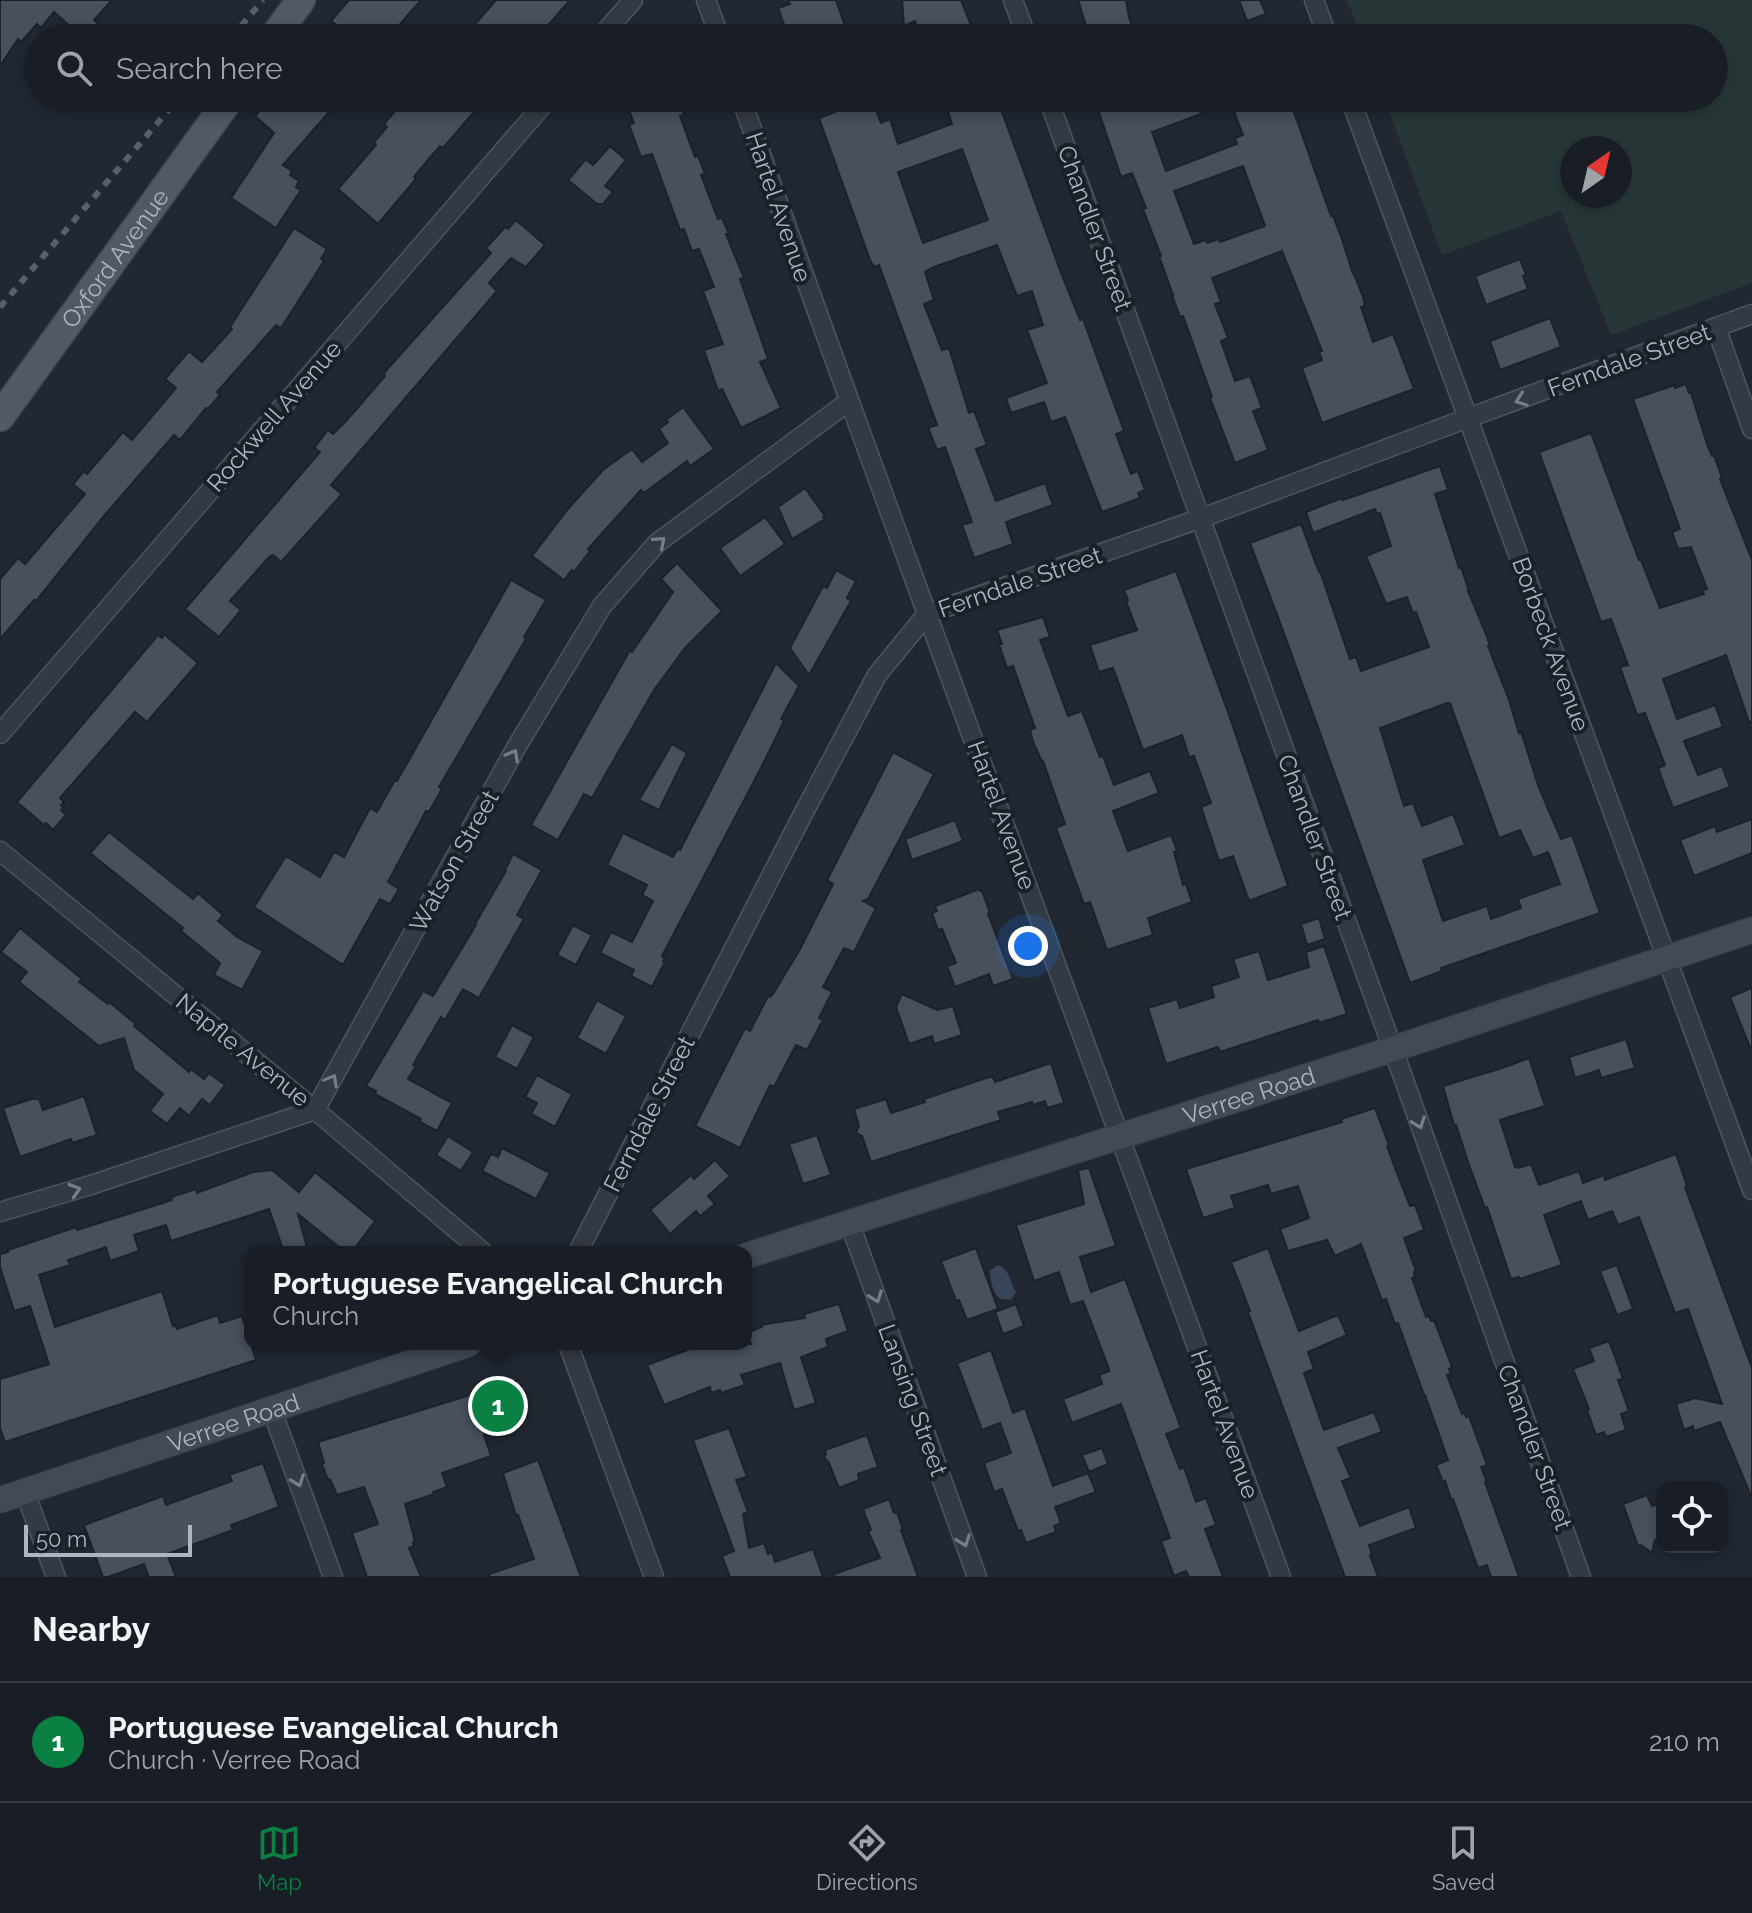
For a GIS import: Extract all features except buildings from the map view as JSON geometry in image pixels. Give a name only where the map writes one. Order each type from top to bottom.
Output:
[{"type":"main road","points":[[283,24],[301,0]]},
{"type":"main road","name":"Oxford Avenue","points":[[0,417],[220,112]]},
{"type":"main road","name":"Verree Road","points":[[752,1254],[1393,1049],[1752,930]]},
{"type":"main road","name":"Verree Road","points":[[0,1500],[450,1350]]},
{"type":"street","points":[[612,24],[633,0]]},
{"type":"street","points":[[706,0],[715,24]]},
{"type":"street","points":[[1013,0],[1022,24]]},
{"type":"street","points":[[1314,0],[1323,24]]},
{"type":"street","name":"Rockwell Avenue","points":[[0,734],[537,112]]},
{"type":"street","name":"Hartel Avenue","points":[[746,112],[848,402],[1281,1577]]},
{"type":"street","name":"Chandler Street","points":[[1053,112],[1581,1577]]},
{"type":"street","name":"Borbeck Avenue","points":[[1355,112],[1752,1190]]},
{"type":"street","name":"Ferndale Street","points":[[581,1246],[877,675],[927,614],[1199,519],[1752,314]]},
{"type":"street","points":[[1716,327],[1752,429]]},
{"type":"street","name":"Watson Street","points":[[315,1110],[517,746],[602,606],[657,543],[848,402]]},
{"type":"street","name":"Napfle Avenue","points":[[0,851],[476,1246]]},
{"type":"street","points":[[0,1212],[315,1110]]},
{"type":"street","name":"Lansing Street","points":[[850,1224],[977,1577]]},
{"type":"street","points":[[570,1350],[654,1577]]},
{"type":"street","points":[[271,1408],[333,1577]]},
{"type":"street","points":[[25,1492],[56,1577]]},
{"type":"shaded area","points":[[1347,0],[1752,0],[1752,283],[1611,335],[1561,211],[1442,255],[1389,112],[1728,112],[1728,24],[1356,24]]},
{"type":"water","points":[[997,1265],[1007,1272],[1016,1292],[1011,1300],[1000,1298],[994,1290],[990,1271]]},
{"type":"railway","points":[[243,24],[263,0]]},
{"type":"railway","points":[[0,307],[167,112]]},
{"type":"place","name":"Portuguese Evangelical Church","points":[[498,1406]]}]
